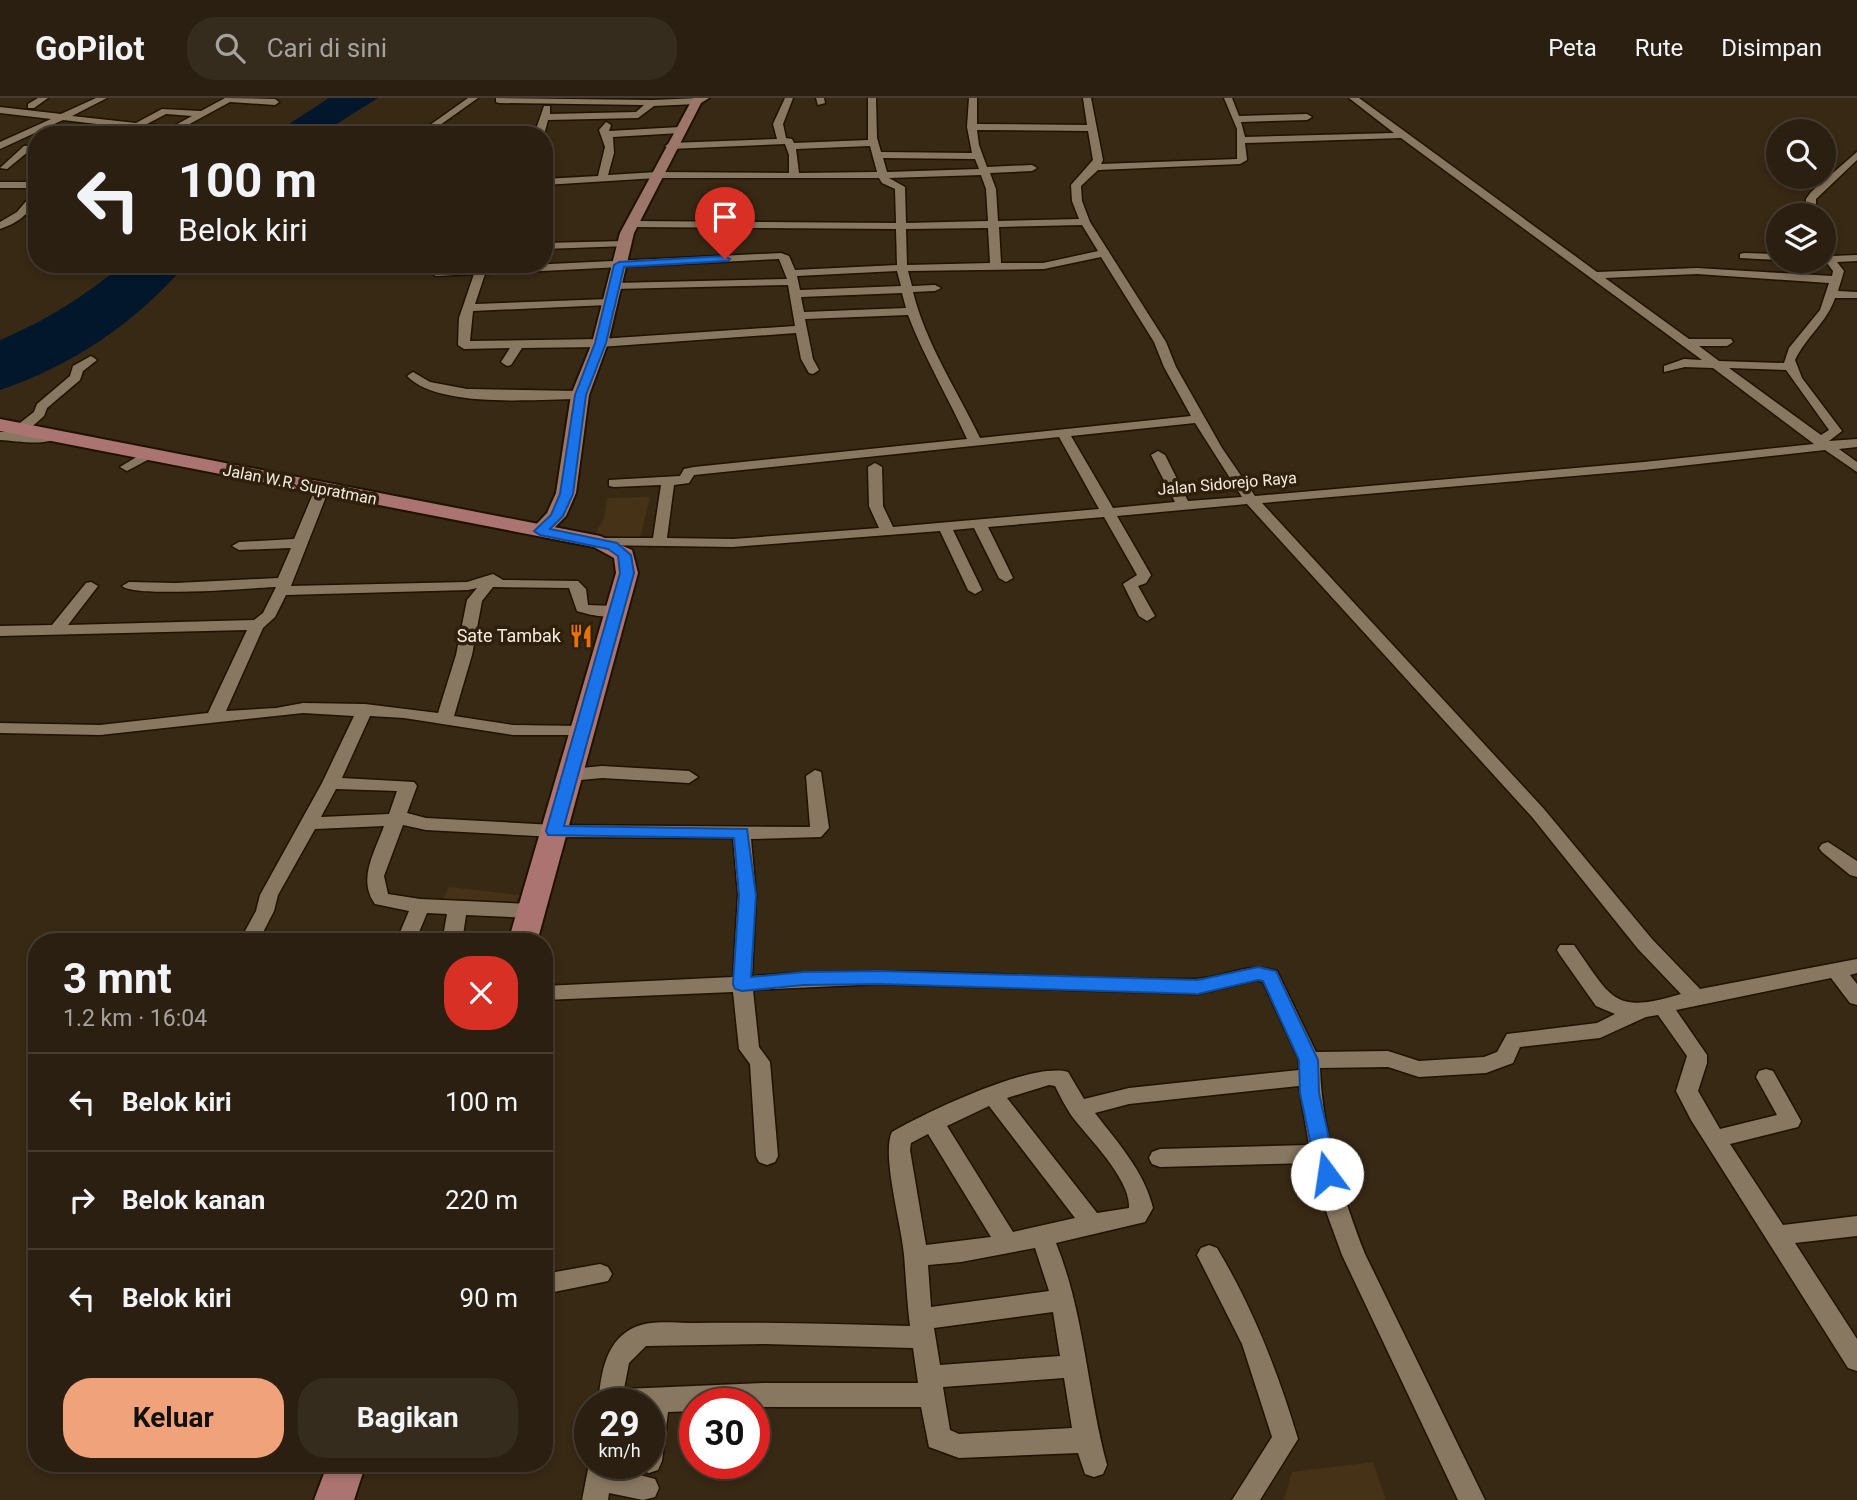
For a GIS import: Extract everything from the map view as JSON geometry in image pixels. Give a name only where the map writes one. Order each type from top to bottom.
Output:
[{"type":"main road","name":"Jalan W.R. Supratman","points":[[0,425],[600,542]]},
{"type":"main road","points":[[525,933],[627,573],[626,562],[619,550],[600,542]]},
{"type":"main road","points":[[334,1500],[344,1472]]},
{"type":"street","points":[[31,106],[44,98]]},
{"type":"street","points":[[44,126],[103,98]]},
{"type":"street","points":[[433,126],[474,98]]},
{"type":"street","points":[[782,141],[778,124],[789,98]]},
{"type":"street","points":[[872,98],[870,124],[876,155],[885,181],[900,187],[905,289],[924,342],[950,388],[975,442]]},
{"type":"street","points":[[973,98],[972,127],[977,156],[991,189],[996,267]]},
{"type":"street","points":[[1087,98],[1098,160],[1095,167],[1076,185],[1077,201],[1085,222],[1160,342],[1170,367],[1224,462],[1250,499],[1538,813],[1645,944],[1696,997]]},
{"type":"street","points":[[1095,167],[1242,160],[1237,119],[1228,98]]},
{"type":"street","points":[[1353,98],[1857,468]]},
{"type":"street","points":[[180,126],[231,99],[275,102]]},
{"type":"street","points":[[499,100],[652,103],[699,99]]},
{"type":"street","points":[[540,531],[556,516],[566,494],[580,395],[600,343],[608,302],[631,224],[670,146],[699,99]]},
{"type":"street","points":[[542,126],[551,100]]},
{"type":"street","points":[[138,126],[183,102]]},
{"type":"street","points":[[544,117],[640,114],[652,103]]},
{"type":"street","points":[[0,110],[128,126]]},
{"type":"street","points":[[166,111],[203,114]]},
{"type":"street","points":[[603,177],[608,166],[608,134],[604,130],[609,116]]},
{"type":"street","points":[[1237,119],[1307,117]]},
{"type":"street","points":[[972,127],[1091,128]]},
{"type":"street","points":[[608,134],[680,130]]},
{"type":"street","points":[[0,146],[28,133]]},
{"type":"street","points":[[1240,134],[1403,135]]},
{"type":"street","points":[[670,146],[789,141],[792,146],[794,175]]},
{"type":"street","points":[[792,146],[873,143]]},
{"type":"street","points":[[12,163],[28,148]]},
{"type":"street","points":[[876,155],[977,156]]},
{"type":"street","points":[[1811,203],[1815,194],[1857,155]]},
{"type":"street","points":[[553,181],[657,175],[882,174],[1032,168]]},
{"type":"street","points":[[716,175],[716,191]]},
{"type":"street","points":[[0,185],[28,186]]},
{"type":"street","points":[[0,226],[23,211],[28,204]]},
{"type":"street","points":[[23,211],[28,212]]},
{"type":"street","points":[[631,224],[993,226],[1085,222]]},
{"type":"street","points":[[553,246],[624,244]]},
{"type":"street","points":[[614,286],[792,283],[905,289],[933,279],[996,267],[1044,267],[1054,261],[1105,253]]},
{"type":"street","points":[[553,266],[781,256],[785,258],[807,359],[813,370]]},
{"type":"street","points":[[1744,256],[1766,257]]},
{"type":"street","points":[[1836,257],[1857,258]]},
{"type":"street","points":[[792,283],[902,268],[933,279]]},
{"type":"street","points":[[1822,444],[1836,431],[1790,367],[1789,360],[1795,348],[1825,311],[1839,271],[1836,268]]},
{"type":"street","points":[[1594,275],[1697,271],[1835,280]]},
{"type":"street","points":[[480,273],[468,308],[464,345],[600,343],[801,329]]},
{"type":"street","points":[[1830,294],[1857,295]]},
{"type":"street","points":[[468,308],[608,302]]},
{"type":"street","points":[[799,316],[912,311]]},
{"type":"street","points":[[1685,343],[1727,342]]},
{"type":"street","points":[[507,362],[519,344]]},
{"type":"street","points":[[21,429],[41,413],[41,407],[76,377],[77,369],[91,360]]},
{"type":"street","points":[[1668,369],[1684,363],[1790,367]]},
{"type":"street","points":[[413,376],[428,386],[461,393],[580,395]]},
{"type":"street","points":[[614,483],[684,480],[689,472],[694,471],[1200,418]]},
{"type":"street","points":[[1063,433],[1144,575],[1141,580],[1130,584],[1147,616]]},
{"type":"street","points":[[0,436],[54,436]]},
{"type":"street","name":"Jalan Sidorejo Raya","points":[[600,542],[733,543],[1644,466],[1822,444],[1857,443]]},
{"type":"street","points":[[127,467],[148,454]]},
{"type":"street","points":[[1158,455],[1183,505]]},
{"type":"street","points":[[875,467],[876,506],[887,530]]},
{"type":"street","points":[[659,543],[668,481]]},
{"type":"street","points":[[0,631],[257,625],[265,621],[272,612],[322,489]]},
{"type":"street","points":[[979,523],[1006,578]]},
{"type":"street","points":[[944,526],[975,590]]},
{"type":"street","points":[[239,545],[298,543]]},
{"type":"street","points":[[493,578],[499,585],[573,584],[579,589],[582,608],[592,611],[616,611]]},
{"type":"street","points":[[129,586],[468,586],[493,578]]},
{"type":"street","points":[[444,718],[464,655],[475,600],[493,578]]},
{"type":"street","points":[[57,629],[91,586]]},
{"type":"street","points":[[214,719],[257,625]]},
{"type":"street","points":[[0,728],[100,730],[303,708],[365,709],[444,718],[513,730],[582,731]]},
{"type":"street","points":[[253,933],[265,911],[269,895],[331,783],[365,709]]},
{"type":"street","points":[[570,775],[602,772],[689,777]]},
{"type":"street","points":[[309,823],[407,819],[426,824],[554,831],[819,831],[815,776]]},
{"type":"street","points":[[331,783],[408,786],[375,876],[374,884],[382,899],[457,909],[531,911]]},
{"type":"street","points":[[741,833],[747,895],[742,984],[749,1049],[761,1062],[767,1156]]},
{"type":"street","points":[[1828,848],[1857,871]]},
{"type":"street","points":[[409,933],[420,906]]},
{"type":"street","points":[[453,933],[457,909]]},
{"type":"street","points":[[1567,950],[1603,1002],[1634,1013]]},
{"type":"street","points":[[1079,1109],[1129,1096],[1388,1059],[1419,1069],[1486,1065],[1506,1057],[1509,1045],[1514,1040],[1600,1030],[1621,1022],[1634,1013],[1696,997],[1857,966]]},
{"type":"street","points":[[1835,970],[1857,998]]},
{"type":"street","points":[[553,993],[880,977],[1198,987],[1264,974],[1274,981],[1309,1069],[1322,1154],[1338,1214],[1354,1255],[1472,1500]]},
{"type":"street","points":[[1663,1007],[1697,1055],[1698,1063],[1687,1091],[1714,1139],[1857,1360]]},
{"type":"street","points":[[916,1256],[961,1252],[1042,1237],[1092,1223],[1137,1215],[1142,1208],[1141,1198],[1120,1163],[1079,1109],[1061,1078],[1056,1076],[1033,1080],[993,1096],[900,1138],[900,1150],[938,1438],[959,1446],[1086,1440]]},
{"type":"street","points":[[1714,1139],[1790,1121],[1766,1077]]},
{"type":"street","points":[[993,1096],[1092,1223]]},
{"type":"street","points":[[934,1124],[1007,1243]]},
{"type":"street","points":[[1160,1158],[1322,1154]]},
{"type":"street","points":[[1778,1235],[1857,1226]]},
{"type":"street","points":[[1042,1237],[1061,1300],[1076,1366],[1086,1440],[1094,1465]]},
{"type":"street","points":[[1209,1255],[1230,1290],[1276,1406],[1285,1439],[1245,1500]]},
{"type":"street","points":[[553,1282],[600,1274]]},
{"type":"street","points":[[613,1388],[619,1356],[627,1344],[642,1335],[923,1328],[969,1314],[1061,1300]]},
{"type":"street","points":[[665,1401],[932,1386],[1076,1366]]},
{"type":"street","points":[[598,1480],[622,1479]]},
{"type":"shaded area","points":[[650,497],[640,538],[594,535],[604,519],[607,498]]},
{"type":"shaded area","points":[[449,887],[520,895],[512,909],[442,902]]},
{"type":"shaded area","points":[[1373,1462],[1386,1500],[1284,1500],[1292,1472]]},
{"type":"water","points":[[329,98],[378,98],[333,126],[286,126]]},
{"type":"water","points":[[112,273],[178,273],[146,305],[102,340],[53,368],[0,390],[0,340],[35,324]]},
{"type":"place","name":"Sate Tambak","points":[[581,636]]},
{"type":"route","points":[[725,259],[619,265],[600,343],[580,395],[566,494],[556,516],[540,531],[613,546],[624,555],[627,573],[554,831],[741,833],[747,895],[742,984],[880,977],[1198,987],[1258,973],[1270,976],[1294,1023],[1308,1060],[1310,1093],[1327,1174]]}]
